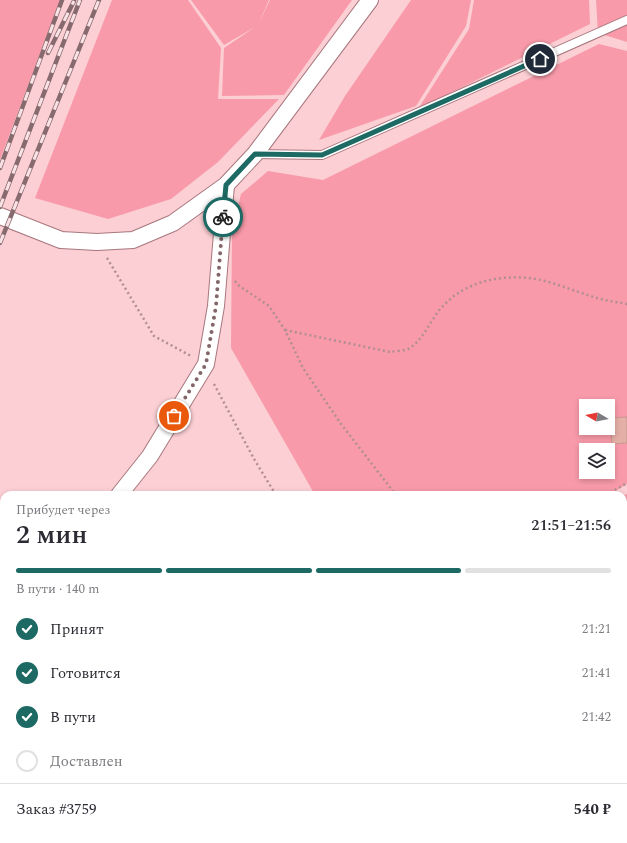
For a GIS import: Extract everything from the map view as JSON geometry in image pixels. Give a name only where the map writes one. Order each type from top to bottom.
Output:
[{"type":"street","points":[[0,216],[61,240],[97,242],[133,240],[173,222],[226,185],[255,154],[370,0]]},
{"type":"street","points":[[123,491],[150,456],[206,364],[216,306],[218,260],[226,185]]},
{"type":"lane","points":[[255,154],[322,155],[627,20]]},
{"type":"path","points":[[97,242],[154,336],[206,364],[218,394],[274,491]]},
{"type":"path","points":[[218,260],[238,286],[269,306],[285,330],[303,368],[341,424],[393,491]]},
{"type":"path","points":[[285,330],[390,352],[407,349],[426,332],[441,308],[451,298],[464,288],[489,279],[517,278],[544,281],[597,298],[627,304]]},
{"type":"path","points":[[613,491],[627,483]]},
{"type":"shaded area","points":[[0,0],[60,0],[0,160]]},
{"type":"shaded area","points":[[112,0],[188,0],[221,48],[218,99],[279,99],[218,162],[171,199],[108,219],[35,198]]},
{"type":"shaded area","points":[[191,0],[269,0],[258,25],[270,0],[352,0],[284,95],[222,96],[224,48],[255,27],[224,45]]},
{"type":"shaded area","points":[[411,0],[471,0],[466,26],[416,106],[319,140],[345,96]]},
{"type":"shaded area","points":[[474,0],[589,0],[590,24],[418,109],[469,29]]},
{"type":"shaded area","points":[[596,0],[627,0],[627,42],[598,33]]},
{"type":"shaded area","points":[[599,44],[627,51],[627,484],[616,491],[313,491],[231,348],[232,230],[241,194],[268,171],[323,180]]},
{"type":"building","points":[[627,417],[627,443],[612,443],[611,435],[615,435],[615,418]]},
{"type":"railway","points":[[0,168],[62,0]]},
{"type":"railway","points":[[0,207],[80,0]]},
{"type":"railway","points":[[0,243],[99,0]]},
{"type":"railway","points":[[48,53],[74,1]]},
{"type":"way so far","points":[[174,416],[206,364],[216,306],[218,260],[223,217]]},
{"type":"route","points":[[223,217],[226,185],[255,154],[322,155],[540,59]]}]
